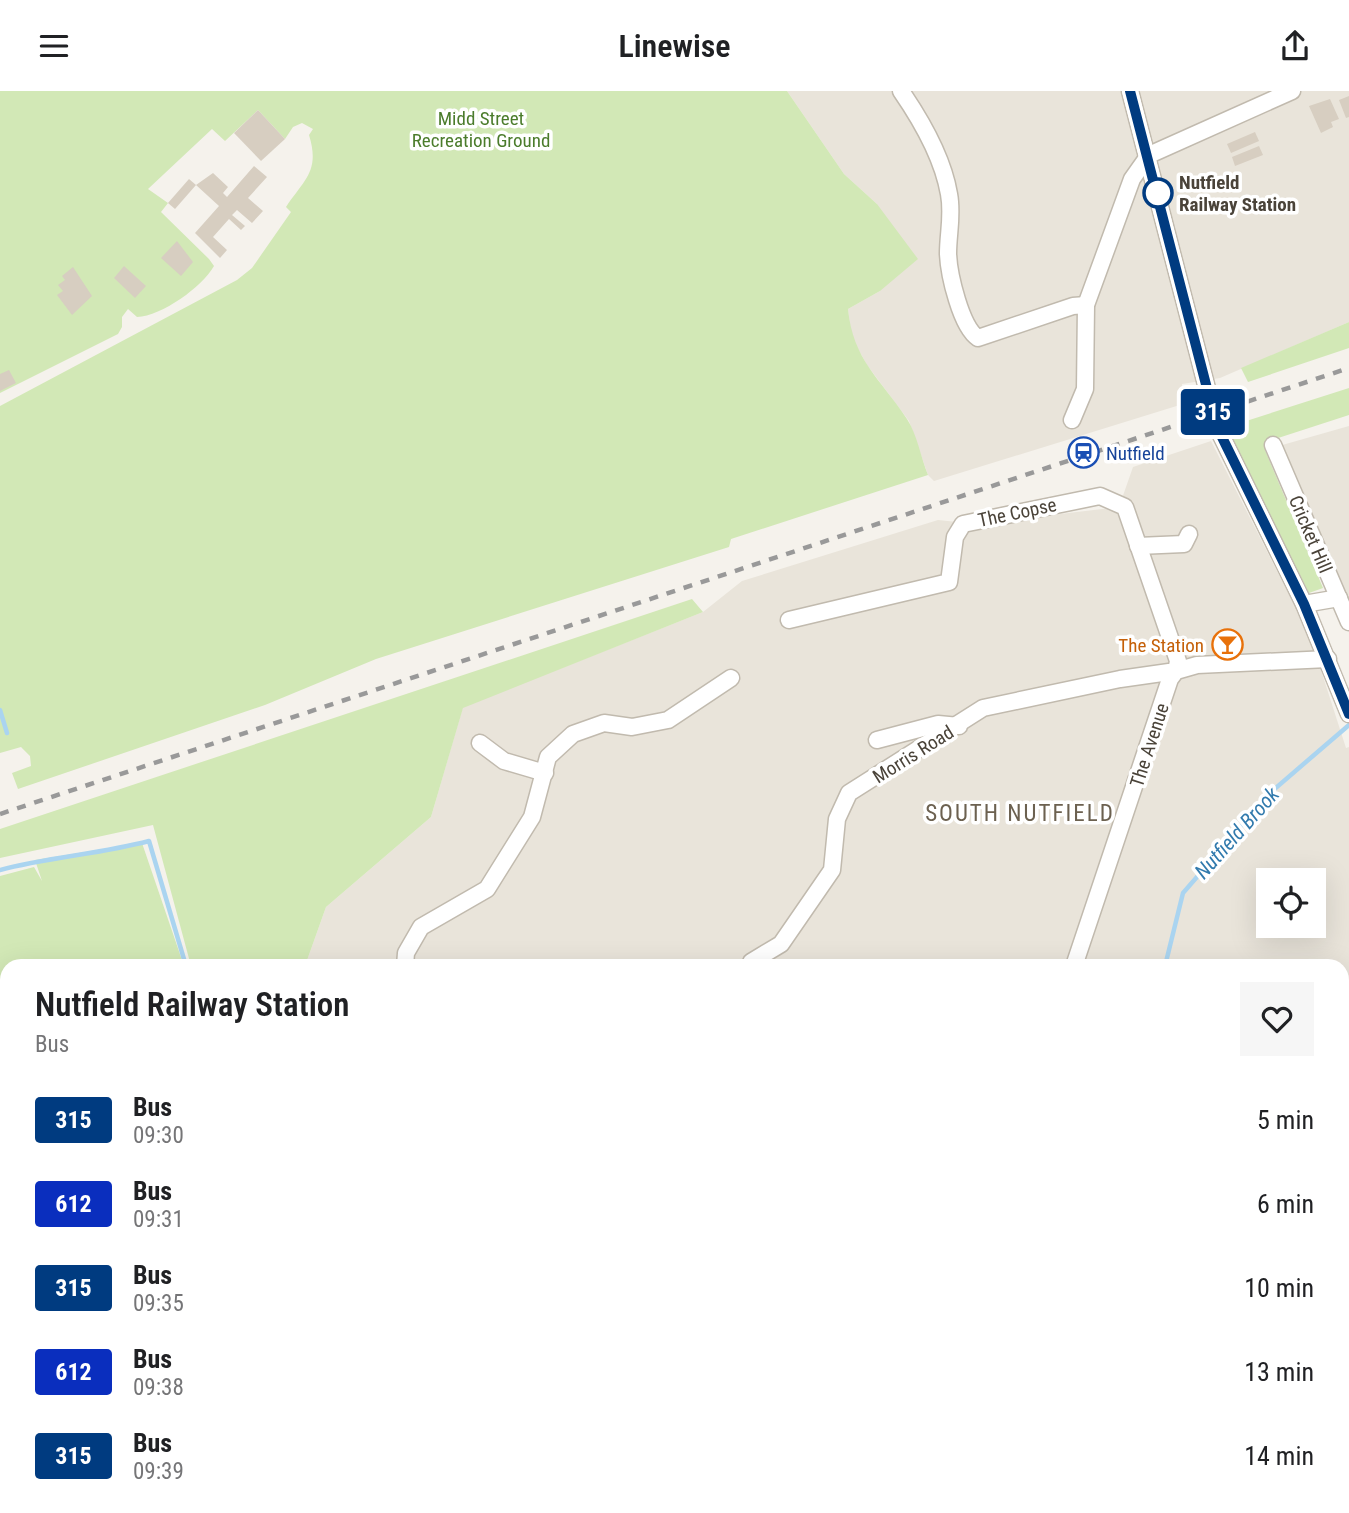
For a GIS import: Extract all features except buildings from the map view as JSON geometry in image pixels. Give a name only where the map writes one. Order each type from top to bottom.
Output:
[{"type":"street","points":[[901,91],[933,149],[949,191],[952,215],[948,254],[953,283],[969,332],[978,338],[1073,306],[1086,305]]},
{"type":"street","points":[[1130,91],[1149,155],[1217,427],[1304,604],[1348,710]]},
{"type":"street","points":[[1072,420],[1085,389],[1086,305],[1115,219],[1132,179],[1149,155],[1292,91]]},
{"type":"street","name":"Cricket Hill","points":[[1273,445],[1349,622]]},
{"type":"street","name":"The Copse","points":[[789,620],[949,582],[956,537],[964,524],[1071,500],[1100,496],[1125,507],[1138,546]]},
{"type":"street","points":[[1189,534],[1184,544],[1138,546],[1178,661],[1176,671],[1197,664],[1328,659]]},
{"type":"street","points":[[1304,604],[1339,598]]},
{"type":"street","name":"Morris Road","points":[[756,959],[781,944],[832,870],[837,819],[849,793],[959,726],[983,708],[1176,671]]},
{"type":"street","name":"The Avenue","points":[[1076,959],[1170,680],[1176,671]]},
{"type":"street","points":[[406,959],[406,953],[421,927],[487,889],[532,817],[548,757],[573,734],[604,723],[632,727],[668,720],[731,678]]},
{"type":"street","points":[[877,740],[938,724],[959,726]]},
{"type":"street","points":[[480,743],[504,761],[545,773]]},
{"type":"shaded area","points":[[787,91],[1349,91],[1349,322],[1220,378],[1182,384],[1183,404],[934,481],[928,475],[909,421],[867,365],[851,336],[848,309],[880,291],[877,204],[844,174]]},
{"type":"shaded area","points":[[1349,426],[1349,623],[1265,450]]},
{"type":"shaded area","points":[[1211,441],[1310,636],[1346,748],[1349,747],[1349,959],[307,959],[326,907],[431,817],[463,707],[703,612],[742,581],[938,520],[976,524],[1119,507],[1133,467]]},
{"type":"green space","name":"Midd Street Recreation Ground","points":[[0,91],[787,91],[844,174],[877,204],[918,259],[880,291],[848,309],[851,327],[862,355],[910,425],[928,475],[731,539],[729,547],[376,659],[265,705],[18,789],[12,773],[31,766],[30,756],[21,747],[0,753],[0,406],[237,280],[252,268],[291,212],[286,207],[309,174],[313,157],[309,135],[313,129],[302,123],[293,127],[285,139],[258,110],[225,141],[212,129],[148,189],[168,203],[161,212],[214,266],[208,274],[191,291],[158,312],[137,317],[128,309],[122,317],[122,327],[118,334],[0,393]]},
{"type":"green space","points":[[1349,322],[1349,348],[1248,382],[1241,368]]},
{"type":"green space","points":[[1349,388],[1349,415],[1272,440],[1265,450],[1323,588],[1309,593],[1221,420],[1236,415],[1240,423]]},
{"type":"green space","points":[[692,599],[703,612],[463,708],[431,817],[326,907],[307,959],[189,959],[153,825],[0,858],[0,829]]},
{"type":"green space","points":[[142,843],[182,959],[0,959],[0,876],[34,867],[42,881],[35,860]]},
{"type":"waterway","points":[[0,710],[7,733]]},
{"type":"waterway","name":"Nutfield Brook","points":[[1167,959],[1183,893],[1271,792],[1349,725]]},
{"type":"waterway","points":[[0,870],[149,841],[184,959]]},
{"type":"railway","points":[[0,814],[1349,368]]},
{"type":"bus line","name":"315","points":[[1130,91],[1149,155],[1217,427],[1304,604],[1349,714]]},
{"type":"place","name":"Nutfield Railway Station","points":[[1158,193]]},
{"type":"place","name":"Nutfield","points":[[1083,453]]},
{"type":"place","name":"The Station","points":[[1227,645]]},
{"type":"district","name":"SOUTH NUTFIELD","points":[[1020,813]]}]
